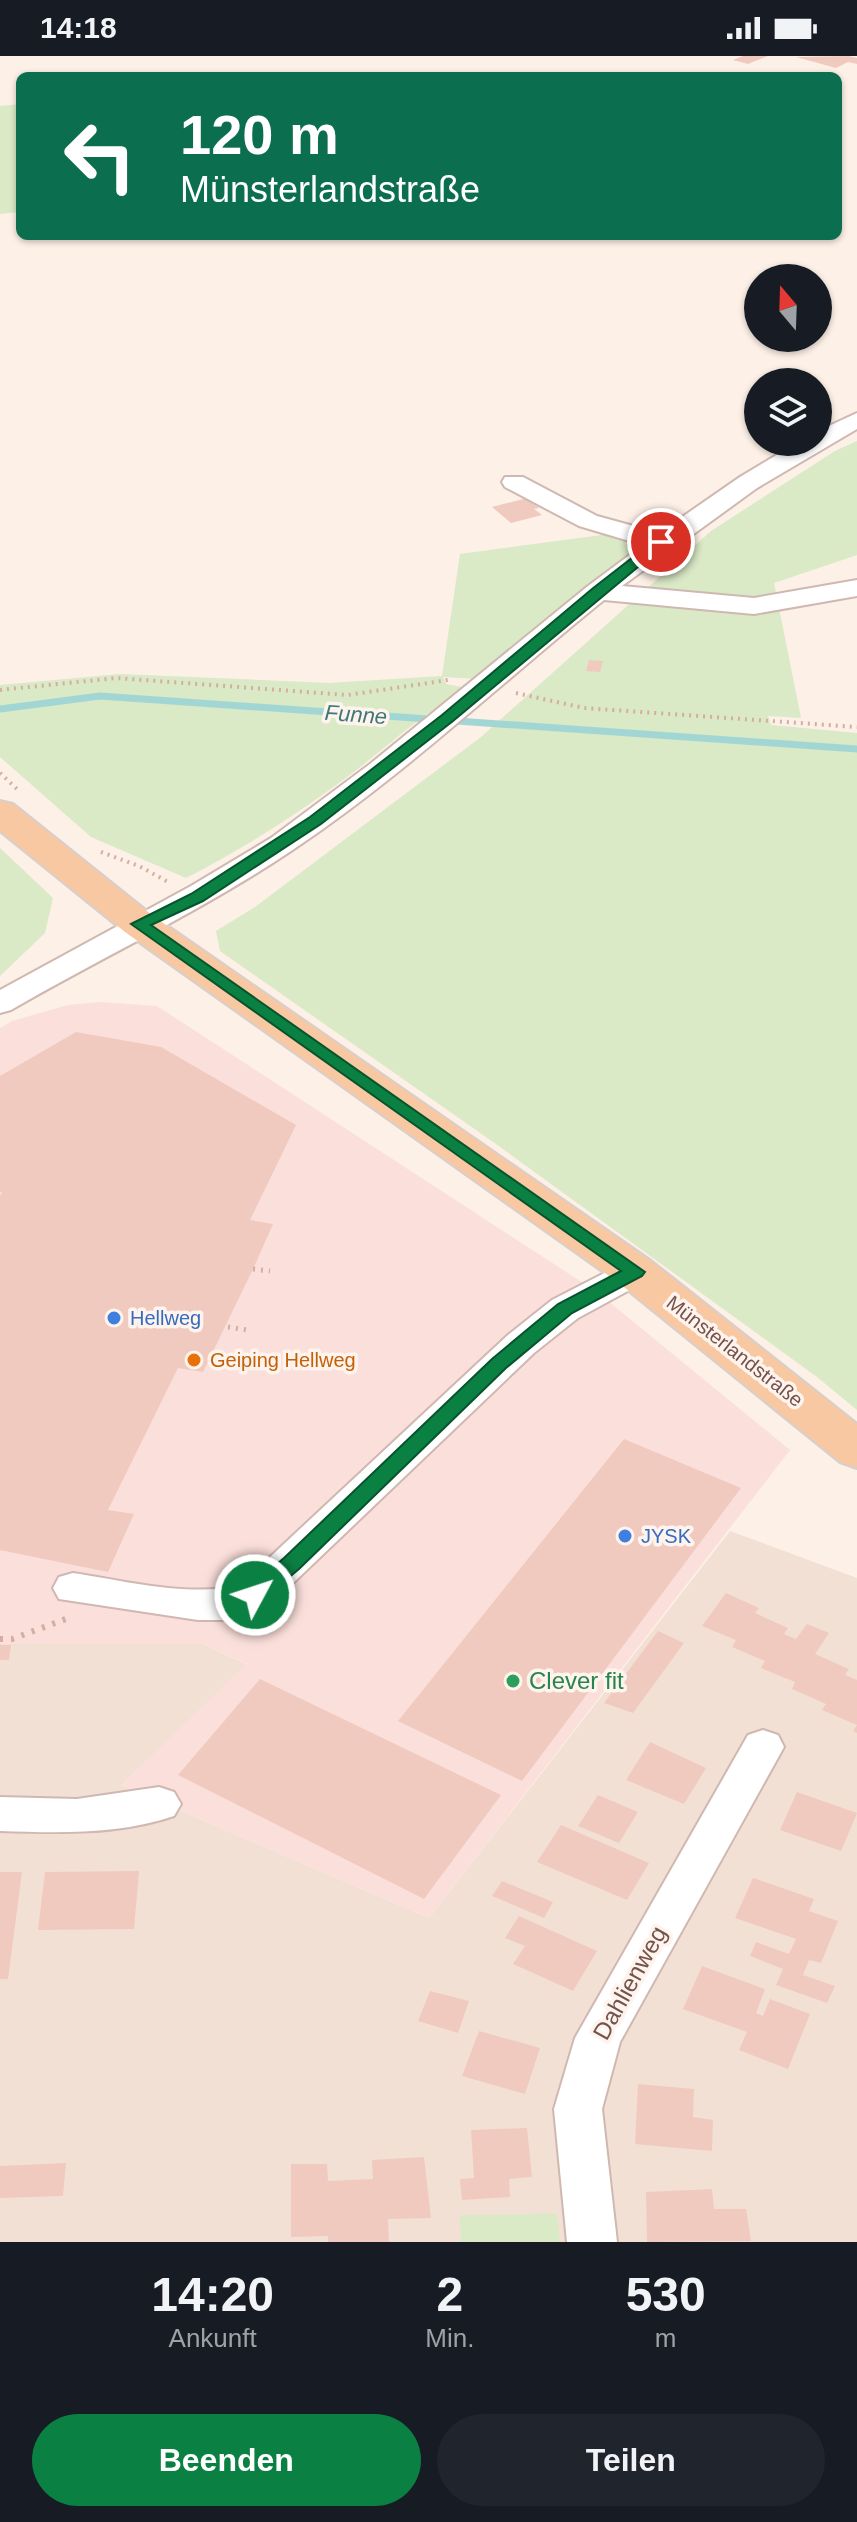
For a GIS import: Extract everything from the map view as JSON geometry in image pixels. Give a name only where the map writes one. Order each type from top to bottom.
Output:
[{"type":"main road","name":"Münsterlandstraße","points":[[12,804],[139,924],[635,1272],[857,1450]]},
{"type":"street","points":[[832,433],[857,420]]},
{"type":"street","points":[[0,1003],[139,924],[197,898],[315,820],[429,733],[661,542],[790,456]]},
{"type":"street","points":[[514,482],[588,521],[661,542]]},
{"type":"street","points":[[597,592],[754,606],[857,588]]},
{"type":"street","points":[[73,1588],[198,1605],[224,1605],[255,1595],[499,1363],[565,1309],[635,1272]]},
{"type":"street","name":"Dahlienweg","points":[[592,2242],[578,2109],[598,2038],[763,1747]]},
{"type":"street","points":[[0,1814],[77,1816],[159,1804]]},
{"type":"path","points":[[0,773],[12,804]]},
{"type":"path","points":[[91,848],[139,866],[197,898]]},
{"type":"path","points":[[253,1269],[270,1271]]},
{"type":"path","points":[[228,1327],[248,1330]]},
{"type":"path","points":[[0,1639],[12,1639],[124,1595]]},
{"type":"shaded area","points":[[101,1002],[157,1006],[597,1292],[790,1450],[429,1918],[121,1785],[247,1664],[203,1644],[0,1644],[0,1028],[12,1021],[68,1005]]},
{"type":"shaded area","points":[[730,1531],[857,1578],[857,2242],[0,2242],[0,1644],[203,1644],[248,1665],[121,1785],[429,1918]]},
{"type":"green space","points":[[16,104],[16,212],[0,214],[0,106]]},
{"type":"green space","points":[[857,441],[857,555],[774,583],[801,718],[768,716],[771,725],[857,733],[857,1410],[817,1377],[496,1144],[220,951],[216,931],[255,907],[481,737],[711,531],[827,456],[832,456],[835,451]]},
{"type":"green space","points":[[609,534],[646,544],[478,679],[443,677],[446,684],[467,688],[419,720],[324,794],[247,844],[186,878],[91,837],[0,757],[0,685],[120,674],[329,683],[442,676],[460,554]]},
{"type":"green space","points":[[0,848],[53,898],[45,933],[0,976]]},
{"type":"green space","points":[[557,2214],[560,2242],[461,2242],[460,2215]]},
{"type":"building","points":[[743,56],[768,56],[748,64],[733,60]]},
{"type":"building","points":[[796,57],[857,58],[857,64],[848,62],[836,68]]},
{"type":"building","points":[[527,498],[542,515],[511,523],[492,507]]},
{"type":"building","points":[[589,660],[603,661],[600,672],[586,671]]},
{"type":"building","name":"Hellweg","points":[[76,1032],[161,1047],[296,1125],[250,1220],[273,1224],[203,1372],[178,1368],[108,1510],[134,1514],[108,1572],[0,1550],[0,1076]]},
{"type":"building","points":[[624,1439],[741,1488],[522,1781],[398,1721]]},
{"type":"building","points":[[726,1593],[759,1608],[755,1613],[788,1628],[784,1634],[796,1639],[807,1624],[829,1633],[815,1654],[849,1669],[845,1675],[857,1680],[857,1725],[822,1710],[826,1704],[792,1689],[795,1682],[761,1668],[765,1661],[732,1647],[736,1640],[702,1626]]},
{"type":"building","points":[[658,1631],[684,1643],[633,1713],[604,1703]]},
{"type":"building","points":[[0,1645],[11,1645],[9,1660],[0,1660]]},
{"type":"building","points":[[260,1679],[501,1795],[424,1899],[178,1775]]},
{"type":"building","points":[[650,1742],[706,1768],[684,1804],[626,1780]]},
{"type":"building","points":[[797,1792],[857,1813],[841,1851],[780,1830]]},
{"type":"building","points":[[598,1795],[638,1812],[619,1843],[578,1826]]},
{"type":"building","points":[[561,1825],[649,1863],[627,1900],[537,1862]]},
{"type":"building","points":[[139,1871],[134,1929],[38,1930],[45,1872]]},
{"type":"building","points":[[0,1872],[22,1872],[8,1979],[0,1979]]},
{"type":"building","points":[[753,1878],[814,1899],[809,1911],[838,1921],[821,1963],[809,1960],[803,1975],[835,1986],[827,2003],[776,1985],[783,1969],[750,1956],[756,1942],[789,1954],[796,1939],[735,1918]]},
{"type":"building","points":[[502,1881],[553,1902],[544,1918],[492,1896]]},
{"type":"building","points":[[519,1916],[597,1951],[573,1991],[513,1964],[525,1946],[505,1938]]},
{"type":"building","points":[[702,1966],[765,1989],[756,2013],[763,2016],[770,1999],[810,2014],[788,2069],[739,2050],[747,2032],[683,2009]]},
{"type":"building","points":[[430,1991],[469,2001],[458,2033],[418,2021]]},
{"type":"building","points":[[479,2031],[540,2048],[525,2094],[462,2076]]},
{"type":"building","points":[[638,2084],[694,2089],[693,2117],[713,2120],[712,2151],[635,2144]]},
{"type":"building","points":[[527,2128],[532,2177],[509,2179],[510,2197],[462,2200],[460,2179],[474,2178],[471,2130]]},
{"type":"building","points":[[424,2157],[431,2218],[388,2219],[389,2242],[328,2242],[328,2236],[291,2237],[291,2164],[327,2164],[328,2181],[373,2179],[372,2160]]},
{"type":"building","points":[[66,2163],[63,2196],[0,2198],[0,2166]]},
{"type":"building","points":[[712,2189],[714,2209],[746,2209],[751,2241],[647,2242],[646,2192]]},
{"type":"waterway","name":"Funne","points":[[0,709],[100,696],[857,749]]},
{"type":"place","name":"Hellweg","points":[[114,1318]]},
{"type":"place","name":"Geiping Hellweg","points":[[194,1360]]},
{"type":"place","name":"JYSK","points":[[625,1536]]},
{"type":"place","name":"Clever fit","points":[[513,1681]]},
{"type":"route","points":[[255,1595],[499,1363],[565,1309],[635,1272],[139,924],[197,898],[315,820],[447,718],[661,542]]}]
